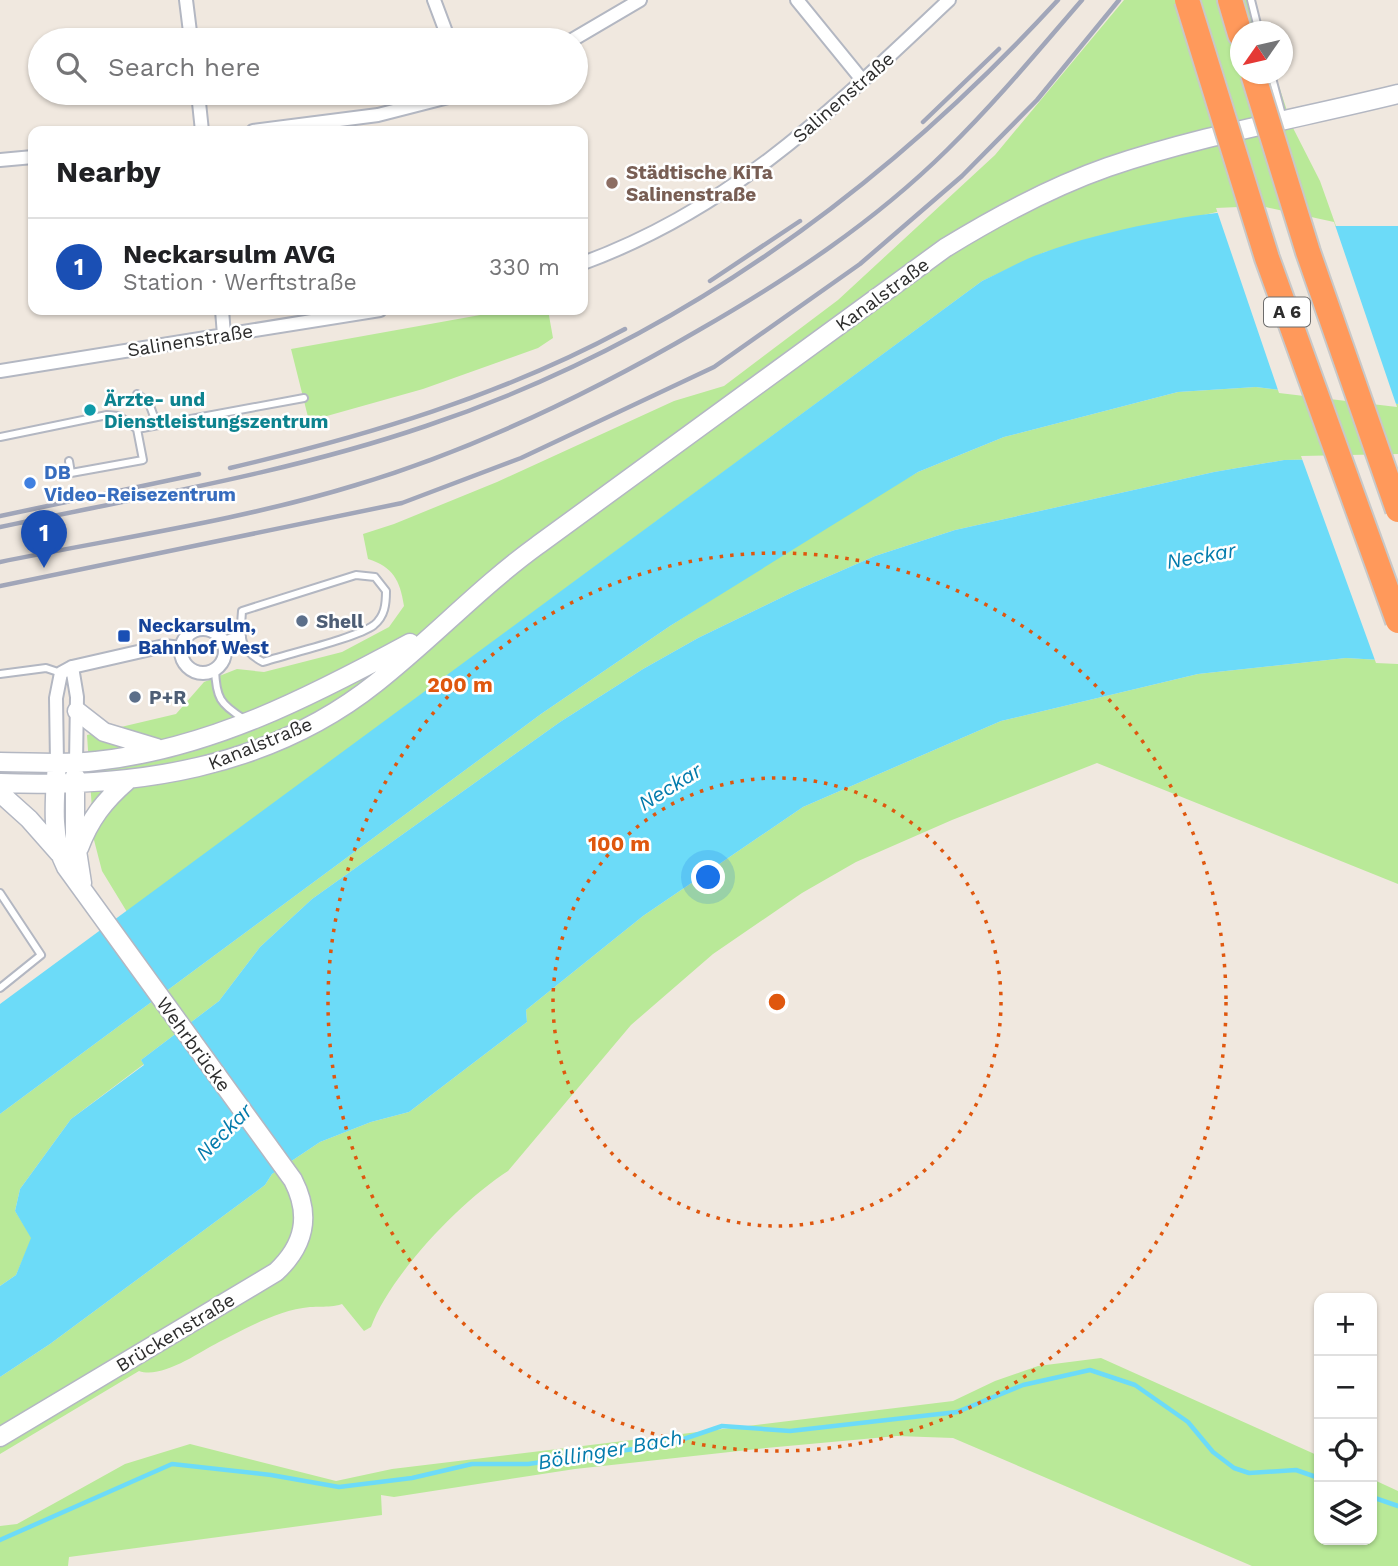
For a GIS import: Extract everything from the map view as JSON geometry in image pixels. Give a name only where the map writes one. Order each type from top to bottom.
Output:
[{"type":"highway","name":"A 6","points":[[1187,0],[1267,258],[1398,621]]},
{"type":"highway","points":[[1230,0],[1237,21]]},
{"type":"highway","name":"A 6","points":[[1256,84],[1308,252],[1398,510]]},
{"type":"main road","name":"Kanalstraße","points":[[0,783],[75,785],[127,781],[184,771],[234,757],[322,718],[376,684],[435,630],[529,552],[946,248],[988,221],[1106,168],[1189,142],[1398,94]]},
{"type":"main road","name":"Kanalstraße","points":[[0,762],[76,763],[161,749],[249,722],[308,697],[435,630]]},
{"type":"main road","points":[[77,711],[104,732],[161,749]]},
{"type":"main road","points":[[57,763],[56,785],[67,854]]},
{"type":"main road","points":[[67,854],[76,763]]},
{"type":"main road","points":[[67,854],[100,806],[127,781]]},
{"type":"main road","points":[[0,793],[67,854]]},
{"type":"main road","name":"Wehrbrücke","points":[[67,854],[85,893],[301,1195]]},
{"type":"main road","name":"Brückenstraße","points":[[0,1437],[276,1272],[297,1249],[302,1236],[304,1213],[301,1195]]},
{"type":"street","points":[[186,0],[190,28]]},
{"type":"street","points":[[434,0],[444,28]]},
{"type":"street","points":[[588,31],[640,0]]},
{"type":"street","points":[[797,0],[863,81]]},
{"type":"street","name":"Salinenstraße","points":[[588,261],[662,229],[724,195],[768,162],[863,81],[950,0]]},
{"type":"street","points":[[199,105],[201,126]]},
{"type":"street","points":[[295,126],[378,116],[419,105]]},
{"type":"street","points":[[0,160],[28,157]]},
{"type":"street","points":[[222,315],[224,334]]},
{"type":"street","name":"Salinenstraße","points":[[0,371],[348,315]]},
{"type":"street","points":[[202,628],[215,632],[224,643],[225,653],[215,669],[207,673],[191,670],[181,657],[181,648],[188,634],[202,628]]},
{"type":"street","points":[[224,643],[239,638]]},
{"type":"street","points":[[66,670],[164,646],[181,648]]},
{"type":"street","points":[[66,670],[77,711],[76,763]]},
{"type":"street","points":[[57,763],[56,698],[66,670]]},
{"type":"lane","points":[[1251,0],[1256,21]]},
{"type":"lane","points":[[1274,84],[1284,121]]},
{"type":"lane","points":[[137,394],[149,403],[158,425]]},
{"type":"lane","points":[[136,429],[304,398]]},
{"type":"lane","points":[[0,437],[107,415],[118,415],[136,429],[143,460],[71,473],[69,461]]},
{"type":"lane","points":[[356,575],[374,577],[386,591],[386,608],[374,625],[355,634],[263,662],[248,654],[239,638],[243,611],[356,575]]},
{"type":"lane","points":[[0,674],[46,668],[66,670]]},
{"type":"lane","points":[[215,669],[215,692],[222,703],[249,722]]},
{"type":"lane","points":[[0,893],[41,955],[0,988]]},
{"type":"green space","points":[[1124,0],[1251,0],[1258,21],[1230,21],[1230,84],[1278,84],[1292,126],[1320,181],[1336,226],[1221,211],[1045,252],[982,281],[127,912],[102,871],[94,840],[87,735],[176,714],[204,682],[237,669],[264,672],[342,652],[389,627],[404,606],[400,589],[394,576],[384,566],[368,559],[363,534],[497,482],[674,401],[724,386],[838,300],[995,155]]},
{"type":"green space","points":[[480,315],[549,315],[553,338],[538,348],[423,389],[309,421],[291,349]]},
{"type":"green space","points":[[1256,387],[1398,404],[1398,458],[1284,460],[1214,472],[955,530],[875,556],[797,590],[698,638],[643,669],[560,722],[312,899],[260,947],[219,1001],[141,1060],[144,1064],[71,1119],[20,1189],[15,1211],[32,1238],[16,1275],[0,1286],[0,1114],[541,714],[670,626],[867,501],[918,472],[1004,437],[1178,392]]},
{"type":"green space","points":[[1346,658],[1398,661],[1398,884],[1097,763],[952,820],[856,862],[802,893],[713,954],[631,1025],[508,1171],[469,1201],[410,1263],[380,1307],[371,1327],[364,1331],[342,1304],[298,1309],[275,1316],[169,1368],[148,1373],[139,1371],[0,1454],[0,1377],[50,1344],[265,1185],[272,1174],[320,1142],[371,1122],[409,1112],[527,1022],[526,1010],[643,916],[803,807],[1001,721],[1198,674]]},
{"type":"green space","points":[[1101,1358],[1314,1454],[1314,1545],[1377,1545],[1377,1481],[1398,1491],[1398,1566],[1252,1566],[953,1438],[897,1436],[575,1469],[394,1497],[381,1495],[382,1515],[69,1557],[68,1566],[0,1566],[0,1526],[17,1524],[125,1464],[190,1444],[336,1481],[392,1469],[953,1401],[995,1381],[1038,1366]]},
{"type":"water","points":[[1261,209],[1336,226],[1398,226],[1398,404],[1256,387],[1178,392],[1004,437],[918,472],[670,626],[541,714],[0,1114],[0,1004],[982,281],[1037,255],[1095,236],[1180,218]]},
{"type":"water","name":"Neckar","points":[[1398,458],[1398,661],[1346,658],[1198,674],[1001,721],[803,807],[643,916],[526,1010],[527,1022],[409,1112],[371,1122],[320,1142],[272,1174],[265,1185],[50,1344],[0,1377],[0,1286],[16,1275],[31,1238],[15,1211],[20,1189],[71,1119],[144,1065],[141,1060],[219,1001],[260,947],[312,899],[560,722],[643,669],[698,638],[875,556],[955,530],[1214,472],[1284,460]]},
{"type":"pier","points":[[1261,206],[1334,222],[1397,407],[1279,393],[1216,208]]},
{"type":"pier","points":[[1398,454],[1398,664],[1376,663],[1301,456]]},
{"type":"waterway","name":"Böllinger Bach","points":[[0,1540],[172,1464],[271,1475],[339,1487],[412,1478],[472,1464],[528,1464],[669,1444],[722,1426],[790,1431],[957,1412],[1023,1385],[1090,1370],[1135,1385],[1188,1422],[1213,1452],[1234,1468],[1249,1473],[1296,1470],[1314,1476]]},
{"type":"waterway","name":"Böllinger Bach","points":[[1377,1499],[1398,1506]]},
{"type":"railway","points":[[0,527],[215,483],[374,443],[517,392],[604,351],[688,305],[769,253],[846,196],[920,135],[991,69],[1058,0]]},
{"type":"railway","points":[[0,562],[224,518],[356,485],[401,471],[489,437],[617,376],[797,270],[890,201],[965,132],[1082,0]]},
{"type":"railway","points":[[0,586],[402,503],[521,458],[714,367],[860,264],[962,176],[1037,100],[1119,0]]},
{"type":"railway","points":[[923,122],[999,49]]},
{"type":"railway","points":[[710,281],[800,221]]},
{"type":"railway","points":[[230,468],[332,442],[432,412],[530,374],[625,329]]},
{"type":"railway","points":[[0,516],[199,474]]},
{"type":"place","name":"Städtische KiTa Salinenstraße","points":[[612,183]]},
{"type":"place","name":"Ärzte- und Dienstleistungszentrum","points":[[90,410]]},
{"type":"place","name":"DB Video-Reisezentrum","points":[[30,483]]},
{"type":"place","name":"Neckarsulm AVG","points":[[44,568]]},
{"type":"place","name":"Shell","points":[[302,621]]},
{"type":"place","name":"Neckarsulm, Bahnhof West","points":[[124,636]]},
{"type":"place","name":"P+R","points":[[135,697]]}]
